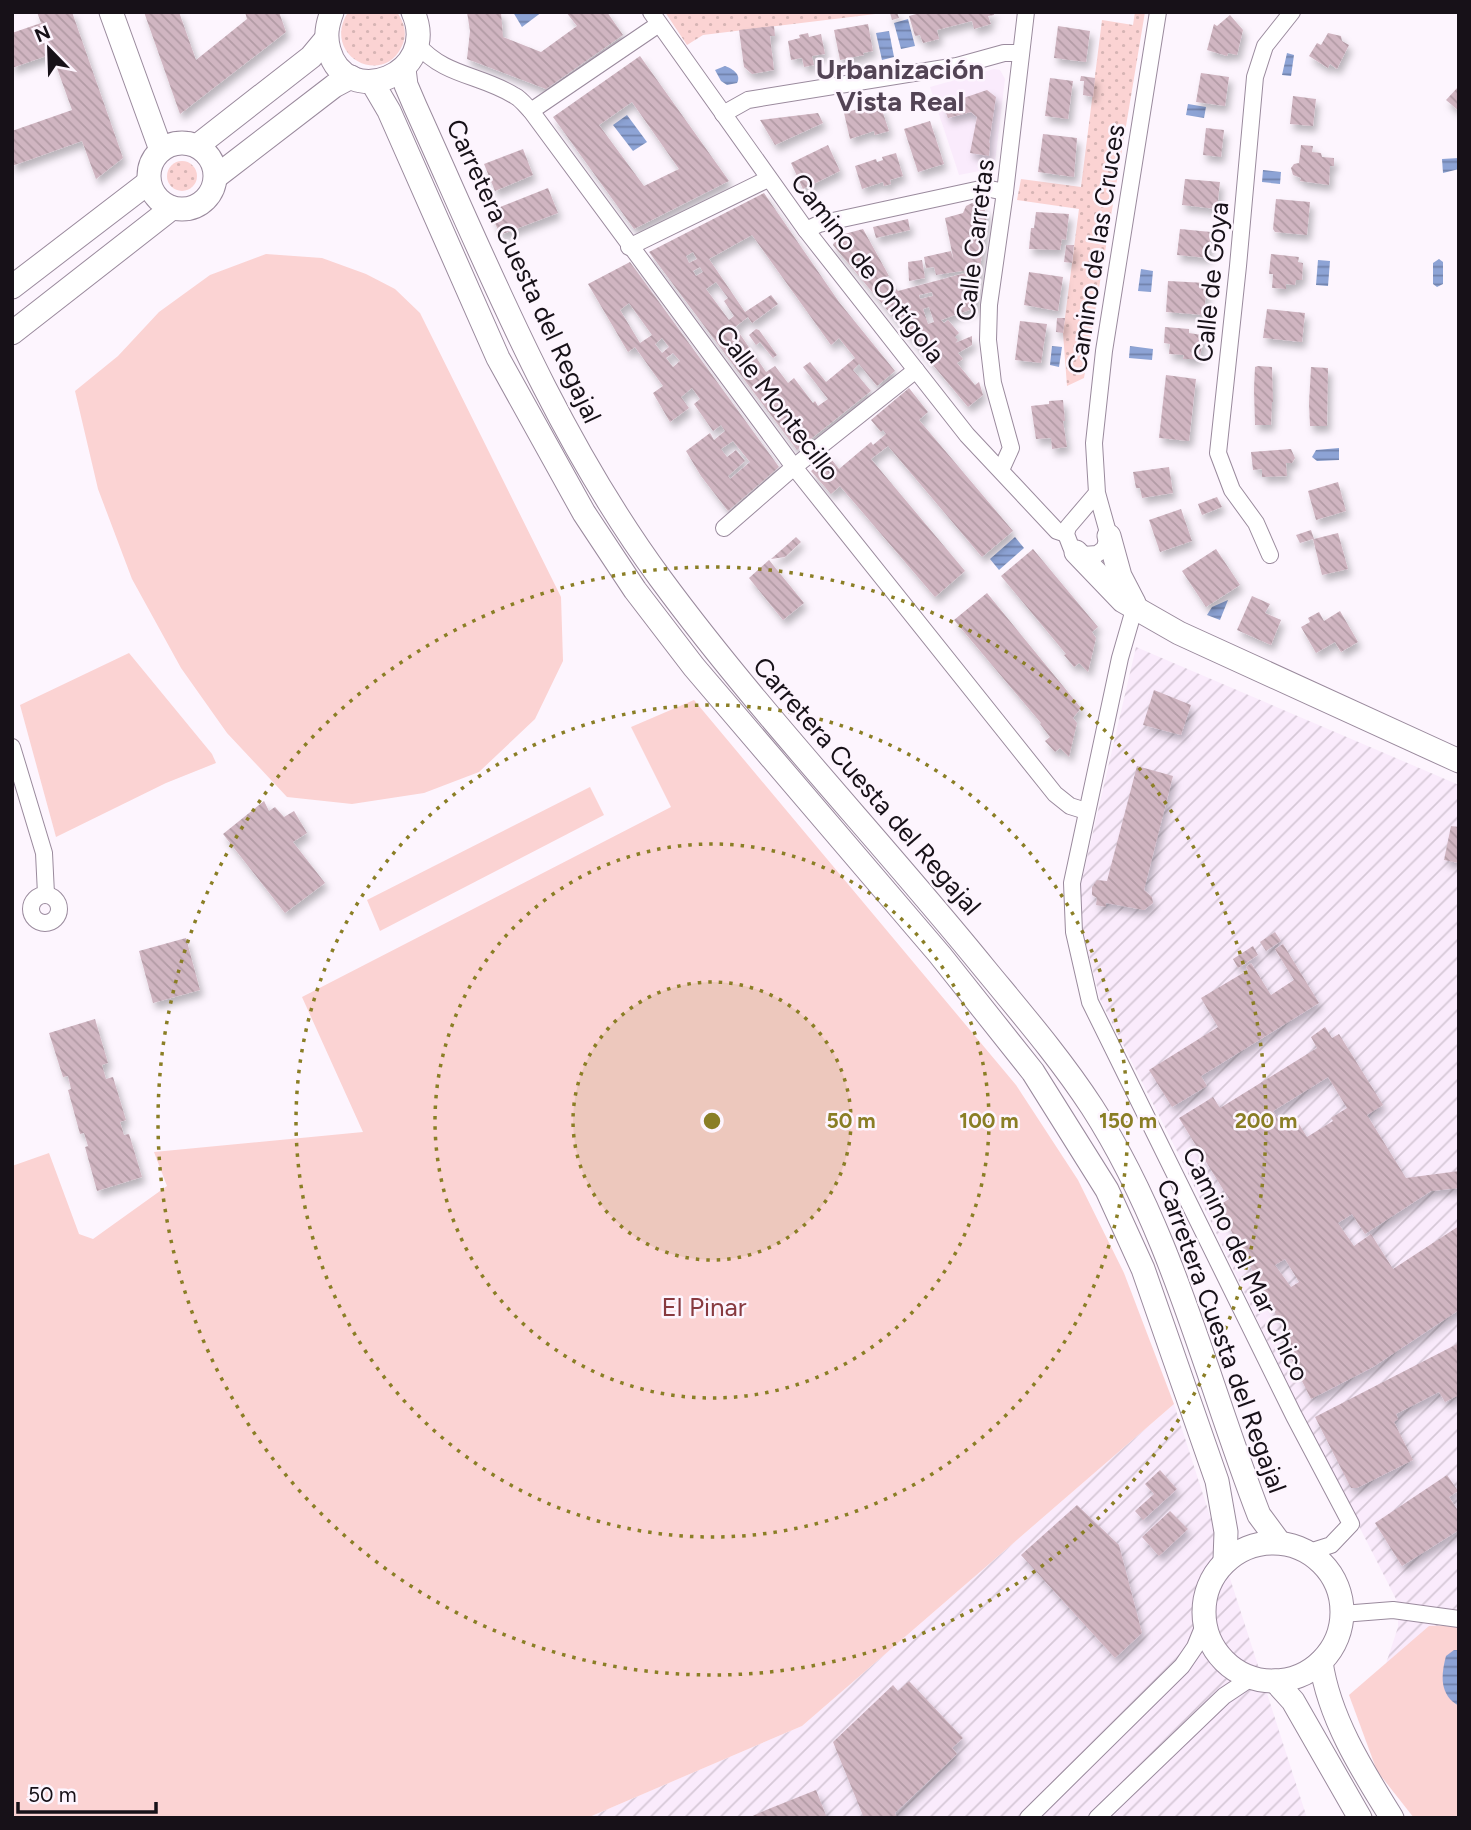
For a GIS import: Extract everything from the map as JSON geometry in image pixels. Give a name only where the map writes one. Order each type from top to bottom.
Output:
[{"type":"main road","points":[[111,12],[161,150]]},
{"type":"main road","points":[[197,146],[311,57],[326,39],[332,12]]},
{"type":"main road","points":[[216,176],[334,86],[361,79],[386,79],[404,69],[418,45],[420,34],[415,13]]},
{"type":"main road","name":"Carretera Cuesta del Regajal","points":[[326,39],[332,59],[341,70],[361,79],[394,123],[498,358],[584,513],[635,590],[694,667],[940,955],[1033,1072],[1107,1190],[1143,1269],[1217,1481],[1226,1532],[1225,1560]]},
{"type":"main road","name":"Carretera Cuesta del Regajal","points":[[404,69],[406,85],[523,347],[558,415],[622,523],[717,653],[960,937],[1056,1057],[1092,1108],[1133,1178],[1168,1258],[1258,1515],[1279,1542]]},
{"type":"main road","points":[[178,143],[197,146],[206,152],[212,161],[216,176],[211,192],[204,202],[195,207],[172,208],[157,199],[149,182],[150,165],[161,150],[178,143]]},
{"type":"main road","points":[[12,287],[149,182]]},
{"type":"main road","points":[[12,333],[172,208]]},
{"type":"main road","points":[[1107,529],[1120,576],[1135,606]]},
{"type":"main road","points":[[1071,543],[1123,601],[1179,633],[1459,761]]},
{"type":"main road","points":[[1279,1542],[1295,1545],[1309,1552],[1328,1569],[1339,1590],[1342,1614],[1339,1632],[1332,1648],[1321,1662],[1300,1676],[1275,1681],[1251,1678],[1234,1670],[1220,1658],[1210,1643],[1204,1625],[1203,1605],[1209,1582],[1225,1560],[1250,1546],[1279,1542]]},
{"type":"main road","points":[[1321,1662],[1334,1712],[1371,1784],[1392,1818]]},
{"type":"main road","points":[[1275,1681],[1293,1701],[1360,1818]]},
{"type":"street","name":"Calle Carretas","points":[[1001,470],[1011,449],[993,383],[988,340],[989,305],[1026,12]]},
{"type":"street","name":"Camino de las Cruces","points":[[1107,529],[1097,494],[1094,443],[1104,351],[1158,12]]},
{"type":"street","name":"Calle de Goya","points":[[1270,555],[1256,523],[1232,490],[1218,453],[1255,77],[1265,46],[1292,12]]},
{"type":"street","points":[[531,111],[655,18]]},
{"type":"street","name":"Camino de Ontígola","points":[[655,18],[806,230],[967,435],[1071,543]]},
{"type":"street","name":"Calle Montecillo","points":[[418,45],[440,66],[517,96],[531,111],[794,467],[1055,794],[1070,806],[1086,811]]},
{"type":"street","points":[[723,114],[748,100],[957,66],[1004,53],[1021,53]]},
{"type":"street","points":[[629,247],[768,179]]},
{"type":"street","points":[[806,230],[819,224],[985,188],[1005,192]]},
{"type":"street","points":[[724,528],[794,467],[916,370]]},
{"type":"street","points":[[1078,516],[1092,514],[1107,529],[1104,549],[1097,554],[1090,556],[1071,543],[1072,521],[1097,494]]},
{"type":"street","name":"Camino del Mar Chico","points":[[1135,606],[1120,658],[1072,883],[1074,932],[1090,1002],[1288,1404],[1351,1524],[1331,1545],[1309,1552]]},
{"type":"street","points":[[12,747],[44,853],[46,894]]},
{"type":"street","points":[[1342,1614],[1393,1610],[1459,1619]]},
{"type":"street","points":[[1028,1818],[1182,1665],[1195,1647],[1204,1625]]},
{"type":"street","points":[[1097,1818],[1224,1696],[1251,1678]]},
{"type":"shaded area","points":[[994,69],[1000,70],[1005,79],[995,163],[990,169],[959,175],[930,87]]},
{"type":"shaded area","points":[[1136,647],[1459,785],[1459,1721],[1377,1691],[1398,1627],[1398,1603],[1301,1412],[1184,1165],[1100,999],[1083,931],[1080,888]]},
{"type":"shaded area","points":[[1174,1404],[1307,1818],[587,1818],[802,1726]]},
{"type":"green space","points":[[348,12],[397,12],[404,25],[405,34],[401,48],[392,59],[380,65],[368,65],[357,61],[348,53],[342,41],[342,27]]},
{"type":"green space","points":[[665,12],[892,12],[703,35],[687,45]]},
{"type":"green space","points":[[1135,12],[1145,12],[1084,378],[1067,386],[1063,333],[1079,209],[1017,200],[1021,179],[1081,187],[1102,20],[1133,25]]},
{"type":"green space","points":[[182,161],[193,165],[197,176],[193,187],[182,191],[171,187],[167,176],[171,165]]},
{"type":"green space","points":[[266,254],[322,258],[366,274],[395,289],[420,313],[561,597],[563,661],[535,719],[479,772],[424,793],[352,804],[287,797],[227,733],[181,668],[132,579],[98,489],[75,391],[118,356],[159,312],[210,275]]},
{"type":"green space","points":[[129,653],[212,754],[216,763],[166,783],[56,837],[20,705]]},
{"type":"green space","name":"El Pinar","points":[[694,700],[1016,1085],[1078,1180],[1124,1273],[1174,1404],[802,1726],[587,1818],[12,1818],[12,1166],[49,1153],[79,1234],[93,1239],[167,1186],[154,1152],[363,1132],[302,997],[671,807],[631,727]]},
{"type":"green space","points":[[590,787],[604,815],[380,931],[367,900]]},
{"type":"green space","points":[[1459,1625],[1459,1818],[1414,1818],[1377,1771],[1349,1695],[1429,1626]]},
{"type":"water","points":[[513,12],[542,12],[522,27]]},
{"type":"water","points":[[908,19],[915,46],[901,49],[894,23]]},
{"type":"water","points":[[889,31],[894,57],[882,60],[876,33]]},
{"type":"water","points":[[1287,53],[1294,55],[1291,76],[1282,75]]},
{"type":"water","points":[[725,66],[737,74],[737,83],[727,85],[721,81],[715,70]]},
{"type":"water","points":[[1188,104],[1206,107],[1204,118],[1186,115]]},
{"type":"water","points":[[627,115],[647,142],[633,151],[613,125]]},
{"type":"water","points":[[1459,158],[1459,169],[1443,173],[1442,159]]},
{"type":"water","points":[[1263,170],[1281,172],[1280,184],[1262,182]]},
{"type":"water","points":[[1439,259],[1443,262],[1443,284],[1437,287],[1433,284],[1433,263]]},
{"type":"water","points":[[1318,260],[1330,261],[1328,286],[1316,285]]},
{"type":"water","points":[[1141,269],[1153,271],[1151,292],[1138,291]]},
{"type":"water","points":[[1052,346],[1062,347],[1059,367],[1050,365]]},
{"type":"water","points":[[1130,346],[1153,349],[1152,360],[1129,358]]},
{"type":"water","points":[[1339,448],[1339,460],[1317,461],[1312,457],[1316,450]]},
{"type":"water","points":[[1015,537],[1024,548],[999,570],[990,559]]},
{"type":"water","points":[[1228,600],[1220,620],[1207,615],[1212,607]]},
{"type":"water","points":[[1459,1650],[1459,1706],[1448,1696],[1443,1684],[1446,1656]]},
{"type":"building","points":[[37,12],[72,12],[123,158],[96,179],[82,141],[12,166],[12,131],[72,110],[52,54],[12,68],[12,33],[41,23]]},
{"type":"building","points":[[144,12],[179,12],[196,60],[247,19],[245,12],[279,12],[286,32],[180,114]]},
{"type":"building","points":[[467,12],[501,12],[503,37],[541,52],[577,26],[566,12],[607,12],[623,35],[546,89],[467,59],[470,31]]},
{"type":"building","points":[[892,12],[897,12],[899,18],[892,20]]},
{"type":"building","points":[[923,12],[994,12],[994,15],[988,16],[991,24],[974,29],[972,21],[937,30],[939,39],[923,43],[920,35],[915,36],[909,16]]},
{"type":"building","points":[[1230,15],[1243,30],[1237,55],[1228,53],[1227,56],[1207,50],[1214,24],[1217,26]]},
{"type":"building","points":[[868,24],[873,51],[840,60],[834,30]]},
{"type":"building","points":[[774,26],[775,36],[770,36],[774,70],[752,74],[744,67],[739,30]]},
{"type":"building","points":[[1058,26],[1090,31],[1086,62],[1054,58]]},
{"type":"building","points":[[808,33],[809,37],[821,34],[825,54],[812,56],[814,65],[804,67],[802,58],[791,60],[788,41]]},
{"type":"building","points":[[1328,33],[1341,36],[1342,41],[1349,45],[1337,69],[1330,64],[1328,68],[1309,56],[1317,43],[1321,45]]},
{"type":"building","points":[[640,56],[729,181],[634,229],[553,117]],"holes":[[[632,102],[679,169],[644,186],[599,125]]]},
{"type":"building","points":[[1201,73],[1229,77],[1225,106],[1196,102]]},
{"type":"building","points":[[1081,76],[1095,78],[1093,97],[1083,95],[1084,81],[1080,81]]},
{"type":"building","points":[[1050,78],[1073,81],[1068,119],[1045,116]]},
{"type":"building","points":[[1459,86],[1459,111],[1446,100]]},
{"type":"building","points":[[987,90],[996,97],[989,156],[970,153],[977,117],[971,112],[948,118],[943,105]]},
{"type":"building","points":[[1293,96],[1316,99],[1313,126],[1290,124]]},
{"type":"building","points":[[868,106],[870,111],[881,107],[889,131],[875,135],[874,131],[850,139],[844,113]]},
{"type":"building","points":[[818,113],[823,123],[775,145],[760,120]]},
{"type":"building","points":[[930,121],[944,164],[918,172],[904,129]]},
{"type":"building","points":[[1206,128],[1224,130],[1221,157],[1203,155]]},
{"type":"building","points":[[1043,134],[1077,138],[1074,177],[1038,172]]},
{"type":"building","points":[[828,145],[840,171],[803,189],[791,163]]},
{"type":"building","points":[[1301,145],[1313,146],[1312,152],[1321,153],[1322,157],[1334,158],[1334,166],[1330,166],[1329,185],[1300,181],[1301,178],[1293,175],[1291,168],[1299,163]]},
{"type":"building","points":[[523,149],[533,175],[495,191],[484,164]]},
{"type":"building","points":[[896,153],[903,176],[890,180],[891,184],[884,186],[883,182],[862,189],[855,166],[876,159],[877,162],[883,160],[882,157]]},
{"type":"building","points":[[1185,179],[1220,182],[1217,209],[1182,205]]},
{"type":"building","points":[[548,188],[558,213],[500,235],[490,211]]},
{"type":"building","points":[[764,193],[839,302],[895,371],[877,386],[859,364],[853,370],[871,391],[797,450],[649,252]],"holes":[[[752,235],[831,345],[839,338],[855,358],[826,382],[810,362],[803,367],[828,399],[818,406],[794,378],[788,383],[775,366],[766,372],[735,327],[748,317],[752,323],[778,304],[771,295],[745,312],[709,259]],[[693,252],[697,259],[689,263],[686,256]],[[700,267],[703,272],[696,276],[693,271]],[[716,282],[728,298],[724,301],[734,316],[729,320],[706,289]]]},
{"type":"building","points":[[1276,199],[1310,202],[1307,235],[1275,232]]},
{"type":"building","points":[[972,203],[983,206],[987,215],[975,308],[941,320],[944,323],[948,320],[959,333],[955,337],[958,340],[955,343],[972,336],[972,345],[958,353],[963,359],[957,363],[975,385],[979,382],[983,395],[968,407],[833,245],[837,236],[863,229],[889,276],[885,277],[898,291],[969,272],[936,275],[934,267],[926,268],[924,257],[951,251],[954,262],[945,218],[963,213],[966,206]],"holes":[[[932,292],[933,296],[920,299],[919,295]],[[929,307],[934,322],[928,324],[923,309]]]},
{"type":"building","points":[[1036,212],[1069,214],[1066,240],[1062,239],[1060,250],[1029,249]]},
{"type":"building","points":[[908,219],[910,230],[876,238],[873,227]]},
{"type":"building","points":[[1180,229],[1211,232],[1208,258],[1177,255]]},
{"type":"building","points":[[1066,245],[1074,245],[1072,263],[1064,262]]},
{"type":"building","points":[[1271,254],[1299,257],[1298,262],[1303,263],[1302,280],[1296,280],[1295,285],[1286,284],[1286,289],[1272,288],[1273,274],[1269,274]]},
{"type":"building","points":[[922,260],[925,278],[909,281],[908,262]]},
{"type":"building","points":[[630,262],[779,467],[728,511],[686,451],[710,433],[714,440],[725,431],[721,425],[713,431],[694,404],[700,399],[692,388],[681,397],[689,408],[670,422],[653,393],[663,386],[635,347],[628,352],[588,284]],"holes":[[[629,303],[652,335],[640,343],[620,310]],[[662,338],[669,347],[662,353],[655,344]],[[673,353],[680,361],[673,367],[666,358]],[[733,441],[750,462],[730,479],[728,476],[745,461],[736,450],[727,457],[721,449]]]},
{"type":"building","points":[[1029,272],[1063,277],[1058,311],[1024,305]]},
{"type":"building","points":[[1168,281],[1207,283],[1204,315],[1166,312]]},
{"type":"building","points":[[1267,309],[1305,313],[1302,342],[1263,338]]},
{"type":"building","points":[[1057,318],[1065,318],[1063,333],[1056,332]]},
{"type":"building","points":[[1020,321],[1047,324],[1041,363],[1015,360]]},
{"type":"building","points":[[1165,327],[1189,329],[1189,333],[1202,335],[1199,359],[1183,359],[1184,355],[1169,354],[1170,344],[1164,343]]},
{"type":"building","points":[[756,329],[777,355],[773,358],[760,342],[756,345],[749,335]]},
{"type":"building","points":[[1255,367],[1272,367],[1271,425],[1255,425]]},
{"type":"building","points":[[1311,367],[1328,368],[1327,426],[1310,426]]},
{"type":"building","points":[[1166,375],[1196,379],[1189,441],[1159,438]]},
{"type":"building","points":[[909,388],[928,412],[919,420],[1013,531],[982,557],[888,446],[871,459],[965,571],[935,597],[840,486],[831,494],[811,471],[829,456],[839,469],[871,442],[873,445],[886,434],[871,420]]},
{"type":"building","points":[[1063,400],[1067,447],[1052,449],[1051,438],[1036,439],[1031,406]]},
{"type":"building","points":[[1291,449],[1295,458],[1292,463],[1286,463],[1287,476],[1262,477],[1262,469],[1253,470],[1251,452]]},
{"type":"building","points":[[1169,467],[1173,493],[1142,498],[1140,488],[1136,488],[1133,472]]},
{"type":"building","points":[[1338,482],[1346,511],[1316,520],[1308,491]]},
{"type":"building","points":[[1217,497],[1222,507],[1202,515],[1198,504]]},
{"type":"building","points":[[1181,509],[1192,541],[1160,552],[1149,520]]},
{"type":"building","points":[[1311,530],[1314,539],[1338,533],[1348,569],[1322,575],[1313,539],[1300,543],[1296,535]]},
{"type":"building","points":[[796,537],[801,542],[785,557],[771,559]]},
{"type":"building","points":[[1033,549],[1098,627],[1092,632],[1096,638],[1088,672],[1079,663],[1074,667],[1001,576]]},
{"type":"building","points":[[1216,549],[1240,585],[1206,607],[1182,571]]},
{"type":"building","points":[[769,560],[804,603],[783,620],[749,578]]},
{"type":"building","points":[[987,593],[1081,708],[1073,718],[1077,723],[1069,757],[1060,748],[1055,752],[1045,741],[1050,737],[1041,723],[954,620]]},
{"type":"building","points":[[1252,596],[1270,604],[1265,613],[1281,620],[1271,645],[1237,630]]},
{"type":"building","points":[[1340,611],[1358,642],[1341,652],[1335,642],[1316,653],[1301,627],[1310,622],[1308,618],[1319,612],[1324,621]]},
{"type":"building","points":[[1154,690],[1191,705],[1181,735],[1143,725]]},
{"type":"building","points":[[1137,766],[1173,776],[1144,890],[1152,897],[1153,903],[1144,910],[1106,903],[1106,907],[1096,905],[1097,898],[1092,895],[1092,887],[1097,880],[1107,881]]},
{"type":"building","points":[[264,801],[269,811],[275,807],[284,817],[294,811],[307,833],[293,842],[325,883],[285,913],[223,834]]},
{"type":"building","points":[[1451,826],[1459,827],[1459,863],[1444,860]]},
{"type":"building","points":[[1275,932],[1281,941],[1266,951],[1260,942]]},
{"type":"building","points":[[186,938],[200,990],[153,1003],[139,951]]},
{"type":"building","points":[[1283,944],[1319,1003],[1201,1076],[1207,1086],[1172,1107],[1149,1070],[1218,1027],[1201,998],[1248,970],[1246,967],[1251,963],[1271,995],[1294,980],[1275,949]]},
{"type":"building","points":[[1253,946],[1258,955],[1238,968],[1233,959]]},
{"type":"building","points":[[95,1019],[108,1063],[102,1065],[106,1079],[113,1077],[126,1120],[120,1122],[124,1135],[129,1134],[142,1177],[97,1191],[85,1147],[88,1146],[84,1133],[80,1134],[68,1090],[71,1089],[68,1076],[63,1077],[49,1033]]},
{"type":"building","points":[[1325,1027],[1332,1038],[1339,1034],[1383,1105],[1367,1115],[1406,1178],[1459,1171],[1459,1188],[1431,1191],[1365,1234],[1352,1214],[1338,1223],[1354,1246],[1371,1234],[1393,1269],[1459,1226],[1459,1310],[1373,1367],[1311,1399],[1283,1343],[1289,1339],[1218,1206],[1229,1199],[1179,1118],[1213,1097],[1220,1108],[1317,1048],[1311,1037]],"holes":[[[1328,1077],[1347,1108],[1331,1118],[1333,1121],[1307,1137],[1297,1121],[1284,1129],[1273,1111]],[[1285,1259],[1299,1282],[1291,1287],[1275,1265]]]},
{"type":"building","points":[[1459,1343],[1459,1395],[1445,1402],[1439,1392],[1396,1414],[1398,1419],[1394,1422],[1413,1460],[1357,1488],[1351,1488],[1315,1417]]},
{"type":"building","points":[[1160,1470],[1177,1489],[1143,1520],[1135,1511],[1154,1494],[1145,1484]]},
{"type":"building","points":[[1447,1475],[1458,1491],[1449,1497],[1459,1512],[1459,1530],[1402,1566],[1375,1523]]},
{"type":"building","points":[[1077,1505],[1119,1545],[1142,1633],[1115,1658],[1021,1555]]},
{"type":"building","points":[[1170,1511],[1188,1529],[1159,1556],[1142,1537]]},
{"type":"building","points":[[909,1681],[963,1738],[952,1748],[957,1754],[895,1813],[897,1818],[864,1818],[833,1742],[893,1685],[898,1691]]},
{"type":"building","points":[[816,1790],[827,1818],[748,1818],[766,1810]]},
{"type":"district","name":"Urbanización Vista Real","points":[[900,85]]}]
